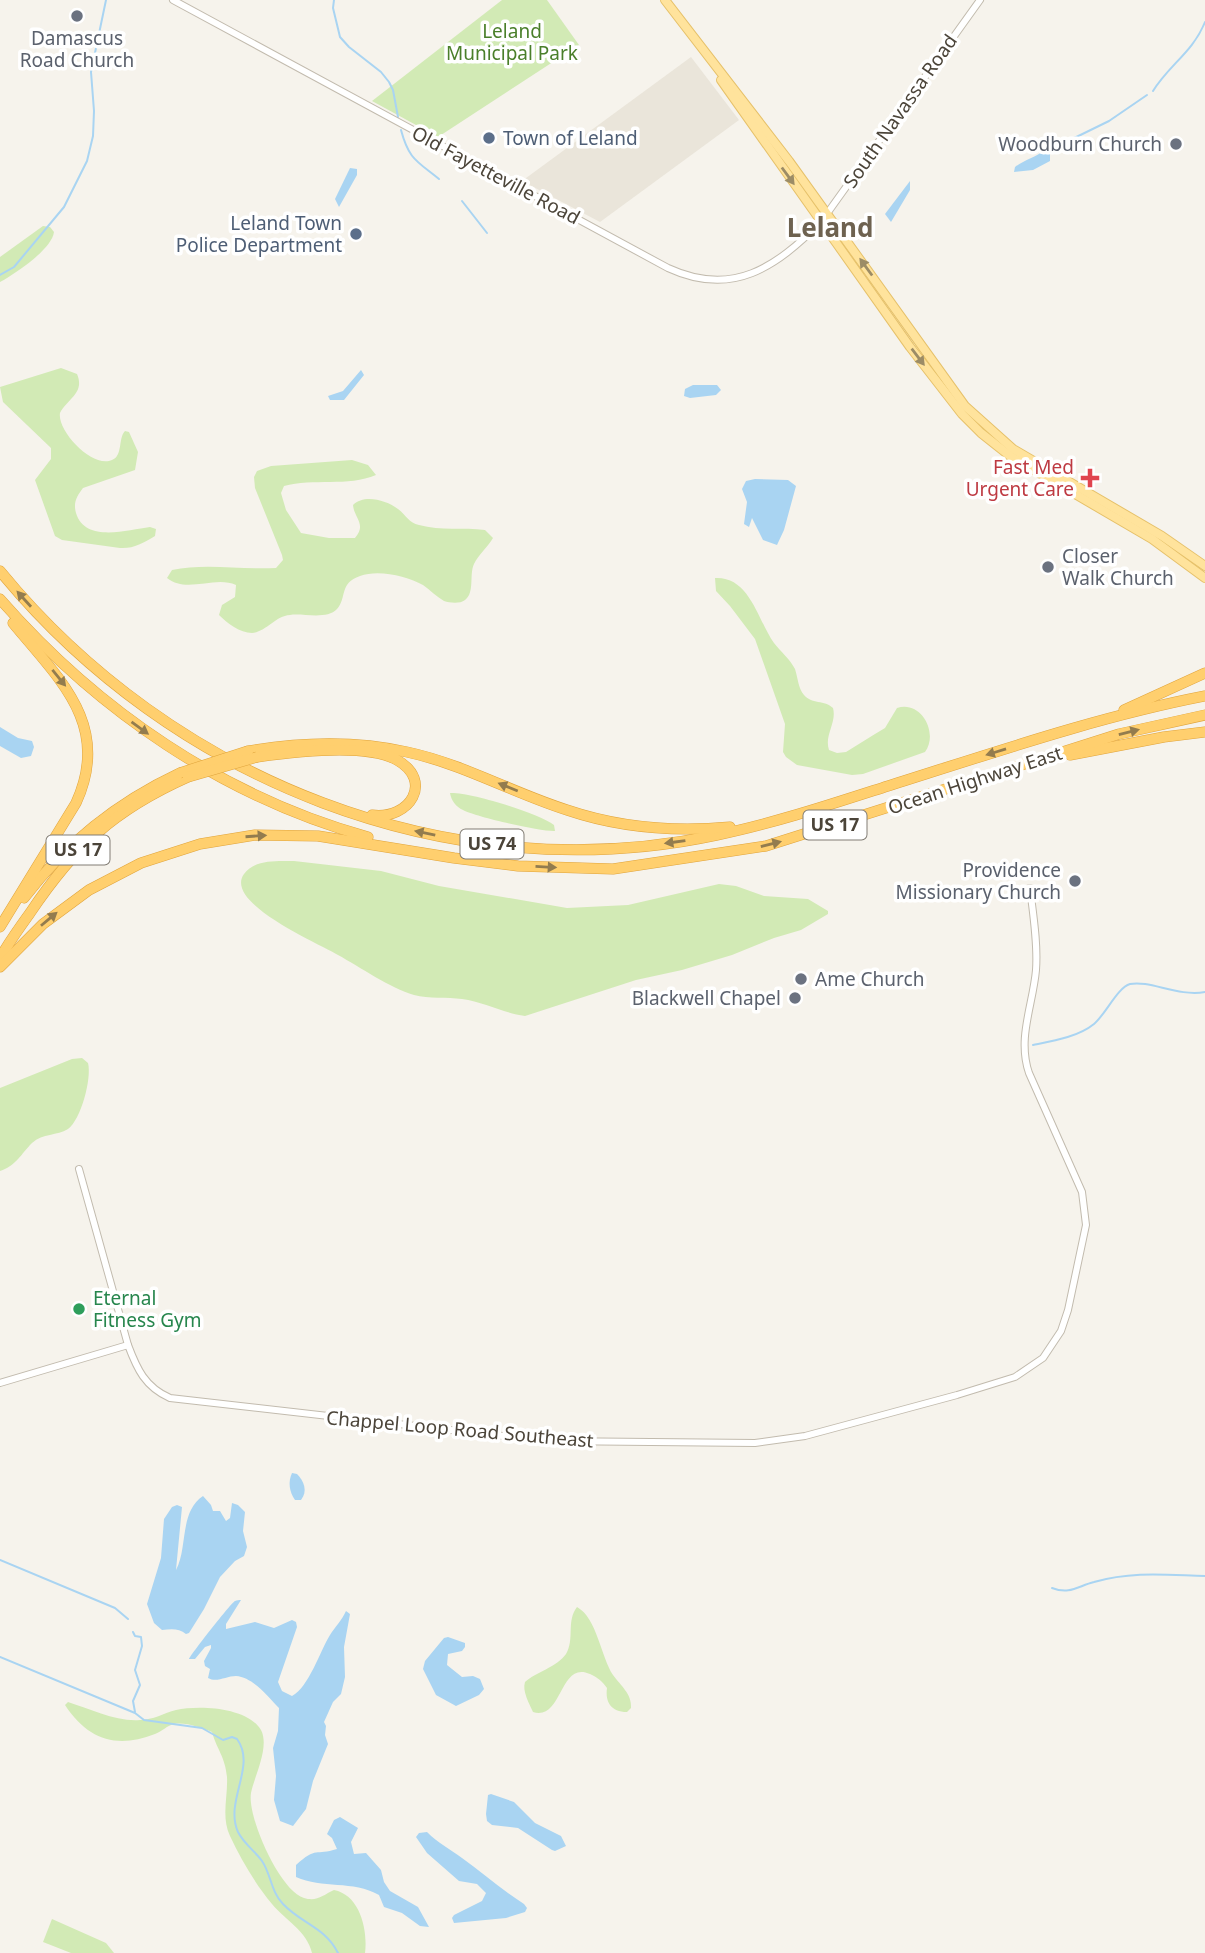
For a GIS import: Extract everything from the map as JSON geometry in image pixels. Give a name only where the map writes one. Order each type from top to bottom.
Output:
[{"type":"highway","name":"US 74","points":[[0,571],[36,613],[78,654],[103,677],[160,720],[209,750],[267,780],[328,805],[386,824],[455,839],[515,846],[578,849],[680,842],[789,817]]},
{"type":"highway","name":"US 74","points":[[0,599],[47,650],[104,700],[158,740],[219,777],[282,807],[352,833],[454,858]]},
{"type":"highway","points":[[0,607],[73,698],[83,719],[88,751],[85,778],[76,803],[0,929]]},
{"type":"highway","points":[[1061,733],[1119,712],[1205,673]]},
{"type":"highway","name":"Ocean Highway East","points":[[789,817],[1061,733],[1205,696]]},
{"type":"highway","name":"Ocean Highway East","points":[[454,858],[518,866],[613,869],[766,846],[1119,734],[1205,715]]},
{"type":"highway","points":[[1022,765],[1164,737],[1205,732]]},
{"type":"highway","points":[[253,754],[315,743],[363,745],[404,751],[460,767],[566,810],[639,827],[712,829],[789,817]]},
{"type":"highway","points":[[253,754],[321,751],[375,754],[400,762],[412,775],[415,786],[412,797],[406,807],[396,814],[374,816],[328,805]]},
{"type":"highway","name":"US 17","points":[[0,929],[40,878],[84,833],[130,799],[184,775],[253,754]]},
{"type":"highway","name":"US 17","points":[[0,958],[49,884],[78,849],[120,814],[184,775]]},
{"type":"highway","points":[[0,967],[43,924],[83,894],[141,863],[192,846],[244,836],[311,835],[454,858]]},
{"type":"main road","points":[[665,0],[828,215],[962,402],[1003,441],[1174,543],[1205,566]]},
{"type":"main road","points":[[709,59],[747,119],[939,386],[981,433],[1025,465],[1189,559],[1205,573]]},
{"type":"main road","points":[[863,281],[897,318],[904,320]]},
{"type":"main road","points":[[1164,547],[1205,578]]},
{"type":"street","name":"Old Fayetteville Road","points":[[173,0],[679,272],[709,279],[753,273],[787,254],[821,222]]},
{"type":"street","name":"South Navassa Road","points":[[821,222],[980,0]]},
{"type":"street","name":"Chappel Loop Road Southeast","points":[[79,1169],[128,1345],[141,1376],[170,1398],[567,1442],[772,1442],[859,1422],[1015,1377],[1043,1357],[1061,1331],[1086,1225],[1082,1192],[1024,1057],[1026,1026],[1036,967],[1030,888]]},
{"type":"street","points":[[0,1383],[128,1345]]},
{"type":"shaded area","points":[[691,57],[739,120],[600,222],[522,181]]},
{"type":"green space","name":"Leland Municipal Park","points":[[502,0],[547,0],[579,45],[438,137],[372,101]]},
{"type":"green space","points":[[43,226],[50,227],[54,232],[47,246],[0,282],[0,257]]},
{"type":"green space","points":[[61,368],[77,374],[79,381],[77,391],[60,413],[64,429],[78,447],[95,459],[112,460],[118,455],[125,431],[129,432],[138,452],[135,470],[83,488],[76,499],[76,513],[88,528],[97,531],[119,532],[150,527],[156,529],[155,536],[142,543],[120,548],[62,540],[55,536],[35,480],[51,459],[51,448],[3,402],[0,387]]},
{"type":"green space","points":[[352,460],[368,465],[376,475],[354,481],[284,486],[281,493],[286,510],[301,533],[329,538],[355,538],[360,525],[353,505],[369,499],[393,506],[419,525],[485,530],[493,538],[474,564],[470,593],[465,600],[458,603],[446,602],[423,585],[409,579],[384,573],[367,574],[349,583],[340,605],[333,612],[285,616],[262,630],[247,633],[219,615],[222,605],[235,597],[236,585],[219,582],[192,585],[167,578],[172,570],[185,568],[276,568],[283,560],[255,488],[254,477],[257,471],[271,466]]},
{"type":"green space","points":[[715,578],[727,579],[745,592],[768,634],[793,665],[804,695],[810,700],[833,708],[829,750],[846,752],[885,728],[897,708],[906,707],[920,713],[929,728],[929,744],[925,752],[863,774],[852,775],[797,765],[786,757],[783,752],[785,724],[755,639],[716,591]]},
{"type":"green space","points":[[450,793],[519,809],[546,820],[554,825],[555,831],[524,827],[470,813],[456,805]]},
{"type":"green space","points":[[294,861],[381,871],[439,886],[567,908],[628,905],[719,884],[736,886],[764,896],[808,899],[828,911],[828,914],[801,930],[732,955],[636,980],[525,1016],[470,1000],[420,996],[405,992],[276,921],[247,897],[241,885],[244,874],[260,863]]},
{"type":"green space","points":[[82,1058],[88,1063],[88,1078],[81,1108],[73,1124],[64,1131],[36,1140],[14,1163],[0,1171],[0,1088],[72,1059]]},
{"type":"green space","points":[[577,1607],[589,1620],[613,1675],[628,1694],[631,1708],[627,1712],[610,1705],[607,1688],[599,1680],[580,1672],[572,1675],[566,1682],[550,1708],[543,1712],[533,1712],[525,1693],[525,1682],[566,1654],[572,1618]]},
{"type":"green space","points":[[68,1702],[131,1720],[149,1719],[176,1710],[209,1708],[234,1712],[254,1722],[261,1730],[264,1745],[251,1793],[251,1804],[267,1852],[285,1882],[304,1898],[316,1899],[334,1890],[350,1899],[363,1924],[365,1953],[312,1953],[301,1932],[277,1910],[260,1888],[227,1829],[226,1770],[212,1732],[179,1724],[141,1738],[116,1741],[94,1734],[83,1726],[65,1705]]},
{"type":"green space","points":[[52,1919],[106,1943],[114,1953],[71,1953],[43,1942]]},
{"type":"water","points":[[1045,150],[1050,154],[1050,161],[1033,170],[1014,172],[1015,167]]},
{"type":"water","points":[[350,168],[357,169],[357,175],[339,207],[335,199]]},
{"type":"water","points":[[910,181],[910,190],[891,222],[885,214]]},
{"type":"water","points":[[361,370],[364,375],[344,400],[330,400],[328,396],[343,391]]},
{"type":"water","points":[[693,385],[717,385],[721,390],[716,395],[690,398],[684,396],[685,389]]},
{"type":"water","points":[[788,480],[796,486],[777,545],[763,540],[752,518],[749,527],[744,524],[747,502],[742,489],[746,481]]},
{"type":"water","points":[[0,727],[18,738],[32,741],[34,747],[31,756],[21,758],[0,746]]},
{"type":"water","points":[[292,1473],[297,1474],[303,1483],[305,1490],[301,1500],[295,1500],[291,1494]]},
{"type":"water","points":[[203,1496],[213,1511],[220,1511],[226,1521],[230,1518],[232,1503],[245,1512],[243,1531],[247,1547],[244,1556],[235,1561],[220,1577],[189,1633],[175,1629],[162,1630],[154,1623],[147,1604],[161,1558],[164,1519],[172,1507],[182,1507],[176,1570],[190,1511]]},
{"type":"water","points":[[241,1600],[226,1624],[226,1629],[255,1622],[274,1628],[292,1620],[296,1622],[297,1627],[278,1682],[282,1691],[292,1696],[304,1685],[346,1611],[350,1614],[344,1647],[345,1677],[341,1694],[333,1702],[324,1722],[328,1744],[313,1781],[306,1809],[293,1826],[280,1821],[274,1800],[276,1776],[273,1748],[278,1731],[279,1708],[260,1688],[242,1677],[215,1680],[208,1678],[210,1669],[205,1666],[204,1661],[211,1645],[205,1647],[195,1659],[189,1659],[232,1604]]},
{"type":"water","points":[[444,1638],[465,1643],[465,1647],[462,1651],[448,1654],[447,1665],[462,1677],[473,1676],[480,1679],[484,1689],[479,1695],[456,1706],[436,1695],[423,1669],[425,1661]]},
{"type":"water","points":[[488,1795],[514,1802],[535,1823],[561,1836],[566,1846],[555,1851],[518,1828],[492,1825],[487,1821],[486,1814]]},
{"type":"water","points":[[340,1817],[358,1828],[351,1842],[354,1854],[366,1853],[381,1870],[390,1891],[418,1907],[429,1927],[420,1926],[402,1913],[384,1907],[379,1895],[369,1890],[316,1883],[296,1877],[296,1865],[308,1855],[337,1849],[327,1834],[334,1820]]},
{"type":"water","points":[[427,1832],[524,1904],[527,1908],[525,1912],[506,1918],[454,1923],[454,1915],[482,1901],[486,1893],[477,1884],[459,1881],[427,1853],[416,1837],[419,1833]]},
{"type":"waterway","points":[[0,275],[14,267],[64,207],[87,161],[93,136],[91,72],[106,0]]},
{"type":"waterway","points":[[334,0],[333,8],[340,37],[389,82],[398,117]]},
{"type":"waterway","points":[[1153,91],[1194,42],[1205,22]]},
{"type":"waterway","points":[[1060,145],[1109,121],[1147,95]]},
{"type":"waterway","points":[[401,130],[411,154],[439,179]]},
{"type":"waterway","points":[[1048,153],[1054,151]]},
{"type":"waterway","points":[[462,201],[487,233]]},
{"type":"waterway","points":[[1033,1045],[1065,1038],[1088,1028],[1098,1020],[1121,990],[1130,984],[1146,984],[1185,992],[1205,992]]},
{"type":"waterway","points":[[0,1560],[115,1608],[128,1619]]},
{"type":"waterway","points":[[1052,1588],[1069,1590],[1094,1582],[1136,1575],[1205,1576]]},
{"type":"waterway","points":[[133,1632],[135,1636],[141,1637],[142,1646],[135,1670],[140,1685],[133,1701],[135,1712]]},
{"type":"waterway","points":[[0,1657],[135,1713],[144,1720],[202,1728],[223,1740],[232,1737],[237,1739],[244,1761],[235,1808],[238,1832],[262,1861],[279,1899],[290,1911],[327,1937],[338,1953]]},
{"type":"place","name":"Damascus Road Church","points":[[77,16]]},
{"type":"place","name":"Town of Leland","points":[[489,138]]},
{"type":"place","name":"Woodburn Church","points":[[1176,144]]},
{"type":"place","name":"Leland Town Police Department","points":[[356,234]]},
{"type":"place","name":"Fast Med Urgent Care","points":[[1090,478]]},
{"type":"place","name":"Closer Walk Church","points":[[1048,567]]},
{"type":"place","name":"Providence Missionary Church","points":[[1075,881]]},
{"type":"place","name":"Ame Church","points":[[801,979]]},
{"type":"place","name":"Blackwell Chapel","points":[[795,998]]},
{"type":"place","name":"Eternal Fitness Gym","points":[[79,1309]]},
{"type":"district","name":"Leland","points":[[830,228]]}]
